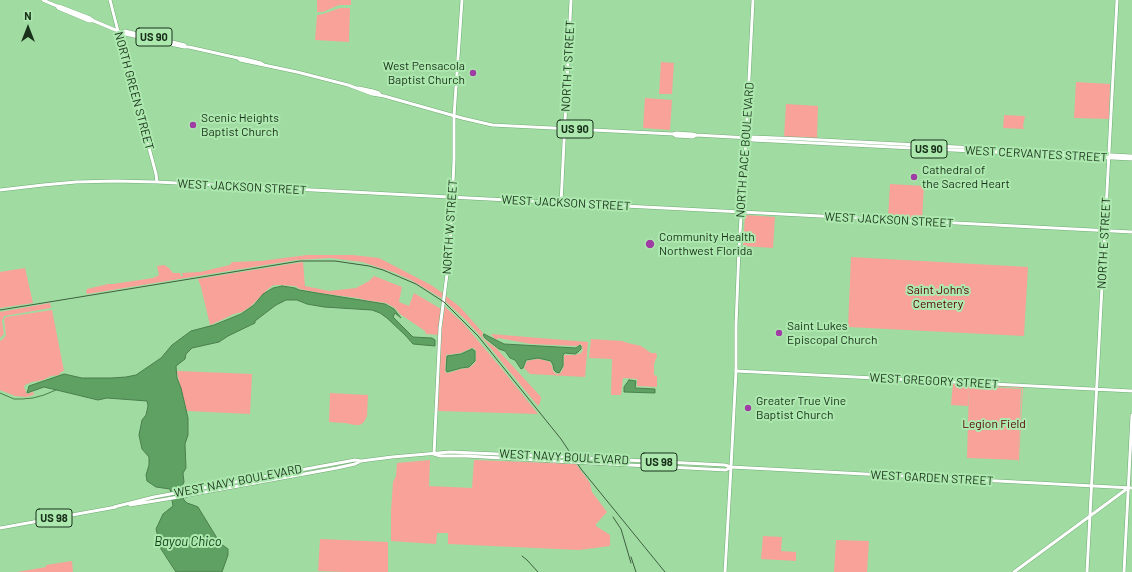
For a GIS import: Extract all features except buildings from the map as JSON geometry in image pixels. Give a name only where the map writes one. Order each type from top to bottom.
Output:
[{"type":"main road","name":"US 90","points":[[43,0],[66,8],[122,32],[126,31],[307,74],[356,88],[373,91],[381,95],[454,116]]},
{"type":"main road","name":"NORTH GREEN STREET","points":[[110,0],[157,182]]},
{"type":"main road","name":"NORTH W STREET","points":[[434,454],[440,328],[450,251],[454,160],[454,116],[462,0]]},
{"type":"main road","name":"NORTH T STREET","points":[[561,203],[571,0]]},
{"type":"main road","name":"NORTH PACE BOULEVARD","points":[[725,572],[736,371],[736,324],[741,212],[748,138],[753,0]]},
{"type":"main road","name":"NORTH E STREET","points":[[1087,572],[1116,0]]},
{"type":"main road","name":"WEST CERVANTES STREET","points":[[454,116],[492,125],[1054,152],[1132,158]]},
{"type":"main road","name":"WEST CERVANTES STREET","points":[[748,138],[752,140],[1007,153],[1109,156]]},
{"type":"main road","points":[[1007,153],[1012,151],[1026,151]]},
{"type":"main road","points":[[1036,154],[1038,152],[1054,152]]},
{"type":"main road","name":"WEST JACKSON STREET","points":[[0,190],[76,182],[157,182],[1132,232]]},
{"type":"main road","name":"WEST GREGORY STREET","points":[[736,371],[1132,391]]},
{"type":"main road","points":[[1124,572],[1130,488],[1132,415]]},
{"type":"main road","name":"WEST NAVY BOULEVARD","points":[[0,528],[114,507],[186,491],[354,460],[362,461],[434,454],[440,452],[569,457],[724,466],[731,468]]},
{"type":"main road","name":"WEST NAVY BOULEVARD","points":[[434,454],[440,456],[466,456],[726,470],[731,468]]},
{"type":"main road","name":"WEST NAVY BOULEVARD","points":[[114,507],[167,500],[355,464],[362,461]]},
{"type":"main road","name":"WEST GARDEN STREET","points":[[731,468],[1130,488]]},
{"type":"main road","points":[[1014,572],[1130,488]]},
{"type":"green space","points":[[317,0],[351,0],[351,5],[339,5],[323,12],[317,12]]},
{"type":"green space","points":[[340,8],[350,8],[349,42],[315,40],[317,15]]},
{"type":"green space","points":[[661,62],[674,63],[672,94],[659,94]]},
{"type":"green space","points":[[1076,82],[1110,84],[1109,119],[1074,118]]},
{"type":"green space","points":[[645,98],[672,100],[670,130],[643,128]]},
{"type":"green space","points":[[786,104],[818,106],[817,138],[784,137]]},
{"type":"green space","points":[[1004,115],[1025,116],[1023,126],[1024,129],[1003,128]]},
{"type":"green space","points":[[890,184],[924,186],[922,220],[888,218]]},
{"type":"green space","points":[[745,215],[775,217],[773,248],[743,246]]},
{"type":"green space","points":[[307,255],[353,255],[379,258],[431,285],[444,294],[443,299],[411,280],[393,272],[362,262],[330,258],[296,260],[87,294],[86,292],[87,289],[108,284],[153,278],[159,275],[157,266],[164,265],[173,273],[180,273],[181,276],[183,276],[182,273],[200,272],[230,265],[232,262],[261,261]]},
{"type":"green space","name":"Saint John's Cemetery","points":[[851,257],[1028,267],[1024,336],[848,327]]},
{"type":"green space","points":[[303,262],[305,286],[329,291],[356,288],[369,281],[374,276],[402,287],[399,302],[409,306],[414,293],[441,309],[439,335],[426,334],[425,331],[386,303],[320,293],[300,289],[295,286],[282,285],[274,285],[268,289],[251,306],[242,312],[210,325],[198,279]]},
{"type":"green space","points":[[25,268],[33,303],[0,308],[0,272]]},
{"type":"green space","points":[[446,296],[460,307],[483,333],[482,336],[484,339],[497,349],[541,397],[538,406],[483,339],[466,320],[445,301]]},
{"type":"green space","points":[[50,303],[51,308],[4,316],[2,321],[4,334],[0,338],[0,312]]},
{"type":"green space","points":[[444,306],[463,323],[538,414],[437,411]],"holes":[[[474,348],[476,351],[476,361],[474,364],[469,368],[446,373],[446,355],[460,353]]]},
{"type":"green space","points":[[52,310],[64,371],[59,375],[51,376],[25,385],[24,387],[27,394],[33,392],[33,395],[26,397],[15,396],[0,390],[0,341],[6,335],[4,319],[6,317]]},
{"type":"green space","points":[[491,334],[588,342],[585,377],[530,374],[524,368],[527,361],[538,359],[550,362],[553,371],[556,374],[559,374],[564,366],[564,356],[580,354],[583,350],[581,344],[577,346],[531,344],[498,338],[496,340]]},
{"type":"green space","points":[[591,339],[622,341],[641,346],[651,353],[656,353],[657,356],[654,364],[654,375],[657,376],[657,387],[637,386],[637,379],[623,378],[621,395],[611,395],[612,359],[589,358]]},
{"type":"green space","points":[[178,371],[252,374],[250,414],[187,411],[179,381]]},
{"type":"green space","points":[[953,383],[1023,387],[1019,461],[1022,389],[970,385],[968,406],[951,405]]},
{"type":"green space","name":"Legion Field","points":[[969,386],[1021,389],[1018,460],[967,458]]},
{"type":"green space","points":[[330,393],[368,395],[367,416],[364,422],[360,425],[355,425],[329,422]]},
{"type":"green space","points":[[430,460],[429,486],[472,488],[474,460],[576,464],[590,483],[592,492],[607,512],[596,524],[596,526],[610,535],[610,546],[579,550],[448,544],[448,533],[437,533],[436,544],[391,541],[393,482],[396,476],[397,463]]},
{"type":"green space","points":[[763,536],[782,537],[781,551],[796,552],[796,561],[761,559]]},
{"type":"green space","points":[[320,539],[388,542],[388,572],[318,571]]},
{"type":"green space","points":[[836,540],[869,541],[867,572],[834,572]]},
{"type":"green space","points":[[72,561],[73,572],[17,572],[46,567],[46,565]]},
{"type":"water","name":"Bayou Chico","points":[[282,286],[385,304],[394,309],[401,318],[395,313],[393,317],[413,337],[432,338],[435,340],[435,346],[413,344],[387,318],[372,310],[324,307],[307,304],[297,300],[286,300],[276,305],[255,321],[255,323],[219,342],[192,348],[186,354],[185,359],[176,366],[177,378],[181,388],[188,418],[188,435],[185,444],[186,468],[183,473],[184,482],[181,490],[184,500],[187,503],[198,507],[220,543],[228,549],[228,555],[222,572],[176,572],[161,549],[156,529],[163,514],[173,506],[170,489],[156,487],[147,481],[146,475],[149,465],[149,457],[142,449],[139,435],[142,420],[146,415],[148,406],[147,401],[107,398],[98,400],[44,387],[27,393],[29,386],[64,374],[82,378],[111,378],[136,375],[161,358],[172,345],[191,331],[214,325],[241,314],[254,305],[263,294],[273,288]]},
{"type":"water","points":[[484,334],[504,344],[576,348],[580,345],[581,349],[575,354],[565,353],[563,355],[563,366],[559,373],[554,370],[551,361],[538,358],[526,360],[523,368],[521,369],[515,360],[510,358],[505,351],[499,349],[485,338],[483,335]]},
{"type":"water","points":[[472,349],[475,351],[475,361],[469,367],[447,372],[447,356],[461,354]]},
{"type":"water","points":[[629,380],[636,381],[635,388],[655,389],[655,393],[624,392],[624,387]]},
{"type":"waterway","points":[[0,393],[14,399],[22,399],[33,398],[56,390]]},
{"type":"railway","points":[[0,310],[300,261],[335,261],[369,266],[383,270],[416,284],[444,302],[478,336],[561,439],[581,469],[665,572]]},
{"type":"railway","points":[[613,517],[621,529],[631,563]]},
{"type":"railway","points":[[522,556],[538,572]]},
{"type":"railway","points":[[631,557],[636,572]]},
{"type":"place","name":"West Pensacola Baptist Church","points":[[473,73]]},
{"type":"place","name":"Scenic Heights Baptist Church","points":[[193,125]]},
{"type":"place","name":"Cathedral of the Sacred Heart","points":[[914,177]]},
{"type":"place","name":"Community Health Northwest Florida","points":[[650,244]]},
{"type":"place","name":"Saint Lukes Episcopal Church","points":[[779,333]]},
{"type":"place","name":"Greater True Vine Baptist Church","points":[[748,408]]}]
